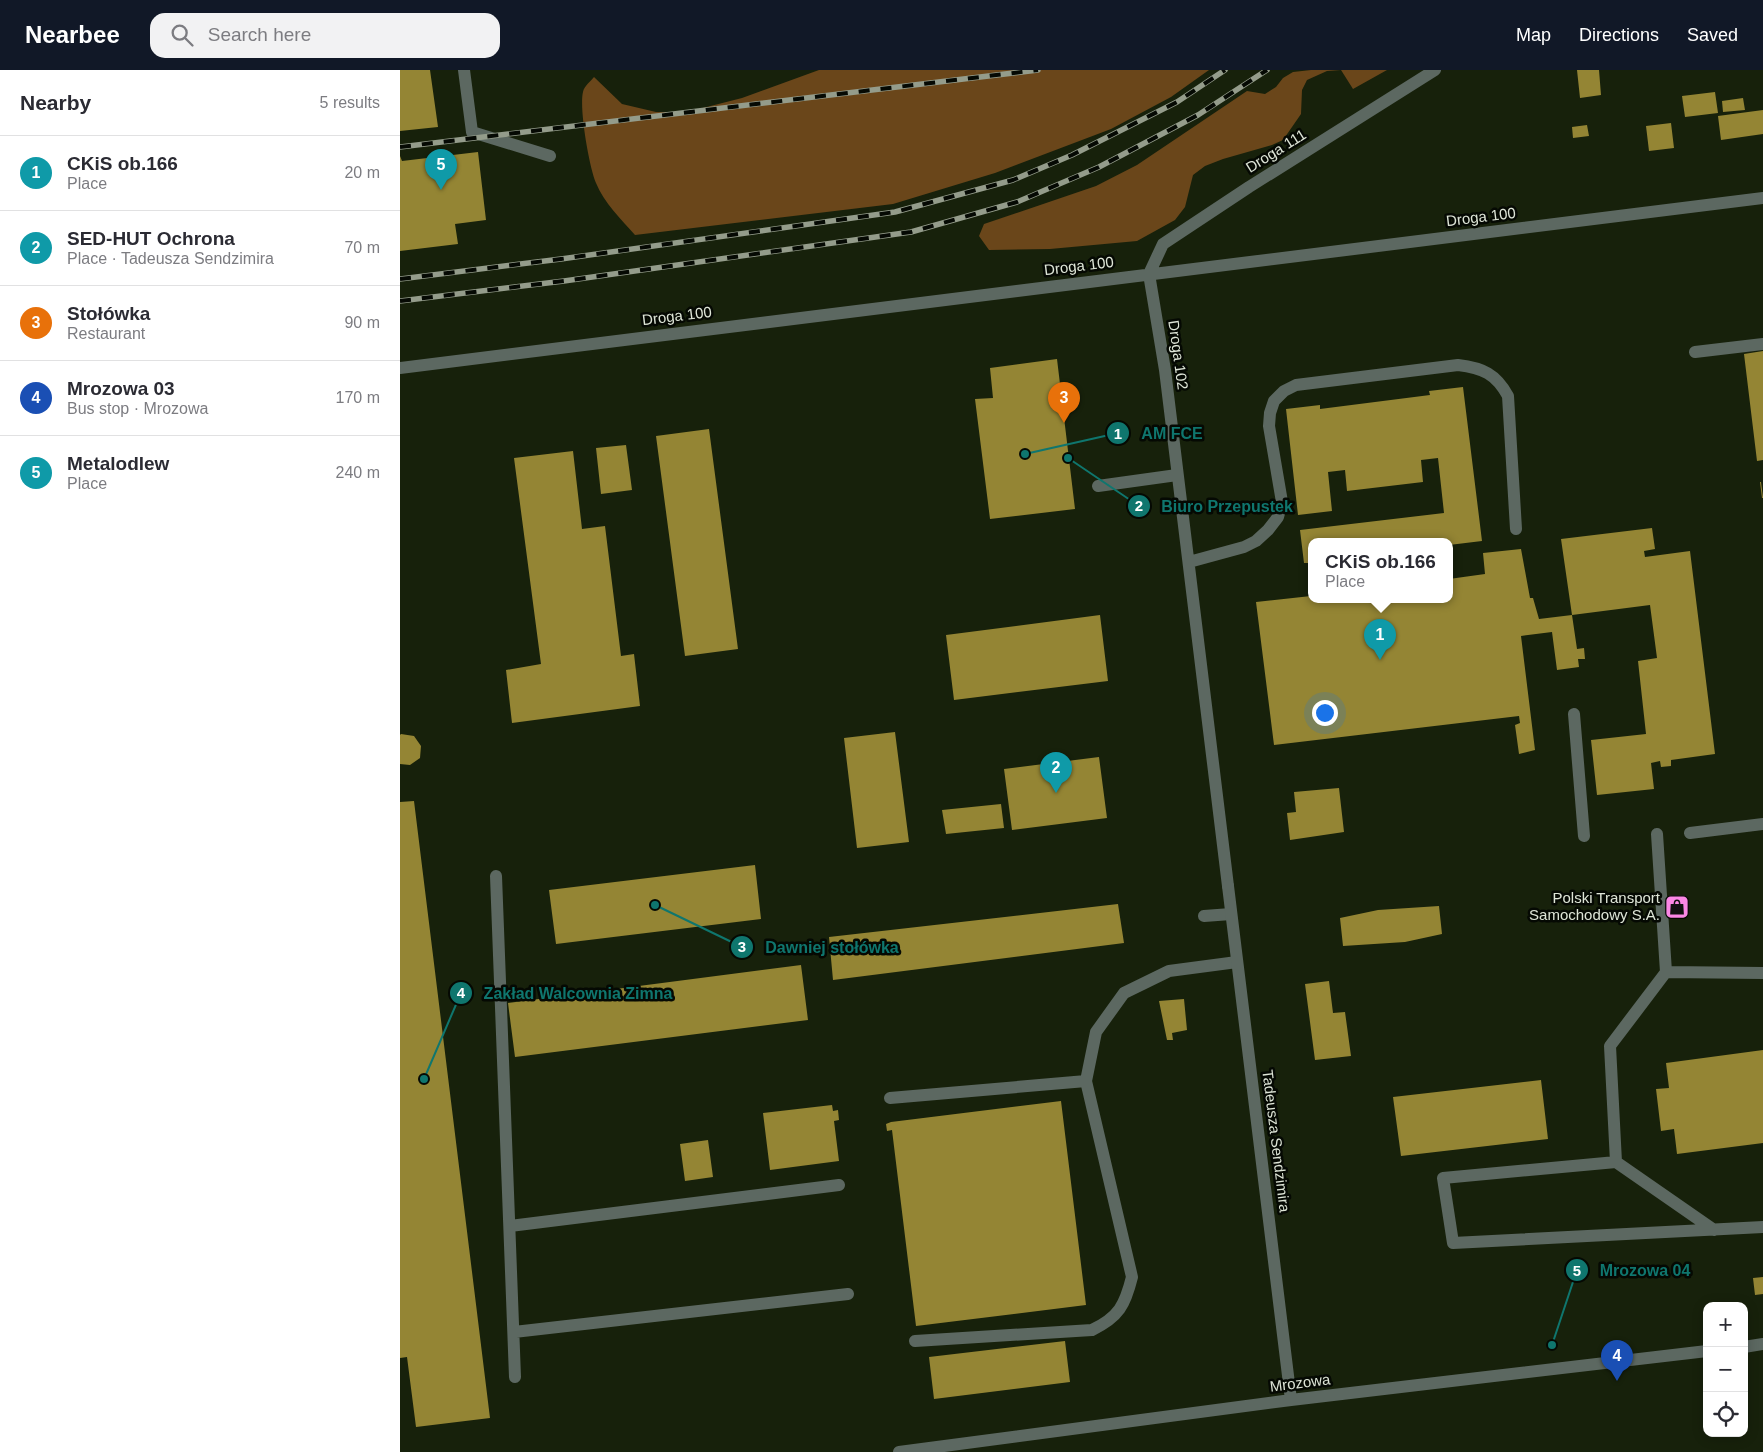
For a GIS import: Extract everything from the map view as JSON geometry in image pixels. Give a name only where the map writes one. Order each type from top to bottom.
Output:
[{"type":"street","points":[[464,70],[472,132],[550,156]]},
{"type":"street","name":"Droga 111","points":[[1149,274],[1163,244],[1435,70]]},
{"type":"street","name":"Droga 100","points":[[400,368],[1763,198]]},
{"type":"street","name":"Droga 102","points":[[1149,274],[1165,370],[1189,562]]},
{"type":"street","points":[[1695,352],[1763,344]]},
{"type":"street","points":[[1189,562],[1244,547],[1256,541],[1278,517],[1282,502],[1268,426],[1274,401],[1284,391],[1296,385],[1458,365],[1473,367],[1490,374],[1501,383],[1508,396],[1516,529]]},
{"type":"street","points":[[1098,486],[1178,474]]},
{"type":"street","name":"Tadeusza Sendzimira","points":[[1189,562],[1291,1400]]},
{"type":"street","points":[[1574,714],[1584,836]]},
{"type":"street","points":[[1690,833],[1763,824]]},
{"type":"street","points":[[1616,1162],[1610,1046],[1666,972],[1657,834]]},
{"type":"street","points":[[496,876],[515,1377]]},
{"type":"street","points":[[1204,916],[1232,914]]},
{"type":"street","points":[[914,1341],[1092,1330],[1106,1323],[1120,1310],[1128,1295],[1132,1277],[1086,1081],[1096,1032],[1124,993],[1169,971],[1237,962]]},
{"type":"street","points":[[1666,972],[1763,973]]},
{"type":"street","points":[[890,1098],[1086,1081]]},
{"type":"street","points":[[1714,1230],[1616,1162],[1442,1178],[1453,1243],[1714,1230],[1763,1227]]},
{"type":"street","points":[[510,1226],[839,1185]]},
{"type":"street","points":[[514,1332],[848,1294]]},
{"type":"street","points":[[1748,1346],[1763,1344]]},
{"type":"street","name":"Mrozowa","points":[[899,1452],[967,1448],[1291,1400],[1703,1351]]},
{"type":"shaded area","points":[[819,70],[1209,70],[1171,97],[1111,129],[995,173],[893,204],[635,235],[613,210],[599,190],[590,164],[582,111],[584,90],[594,77],[622,104],[656,112],[687,112],[742,98]]},
{"type":"shaded area","points":[[1341,70],[1327,71],[1307,80],[1302,90],[1301,114],[1283,140],[1205,166],[1193,175],[1185,207],[1175,220],[1137,241],[1050,249],[989,250],[979,236],[984,224],[1096,186],[1137,165],[1247,91],[1265,94],[1293,72]]},
{"type":"shaded area","points":[[1341,70],[1387,70],[1353,89]]},
{"type":"building","points":[[400,70],[430,70],[438,127],[400,131]]},
{"type":"building","points":[[1577,70],[1599,70],[1601,95],[1580,98]]},
{"type":"building","points":[[1715,92],[1718,113],[1685,117],[1682,96]]},
{"type":"building","points":[[1743,98],[1745,110],[1723,112],[1722,101]]},
{"type":"building","points":[[1763,110],[1763,134],[1721,140],[1718,116]]},
{"type":"building","points":[[1671,123],[1674,148],[1649,151],[1646,126]]},
{"type":"building","points":[[1587,125],[1589,136],[1573,138],[1572,127]]},
{"type":"building","points":[[478,152],[486,220],[455,224],[458,244],[400,251],[400,156],[402,161]]},
{"type":"building","points":[[1763,351],[1763,460],[1757,461],[1744,354]]},
{"type":"building","points":[[1057,359],[1075,509],[990,519],[975,399],[993,398],[990,368]]},
{"type":"building","points":[[1463,387],[1482,541],[1453,545],[1453,538],[1308,538],[1308,563],[1304,563],[1300,530],[1444,513],[1438,458],[1421,460],[1423,482],[1347,491],[1345,470],[1328,472],[1332,511],[1298,515],[1286,409],[1320,405],[1320,409],[1430,395],[1429,391]]},
{"type":"building","points":[[709,429],[738,649],[685,656],[656,436]]},
{"type":"building","points":[[626,445],[632,490],[601,494],[596,448]]},
{"type":"building","points":[[573,451],[582,529],[605,526],[621,656],[634,654],[640,706],[512,723],[506,670],[541,664],[514,458]]},
{"type":"building","points":[[1761,482],[1763,498],[1762,498]]},
{"type":"building","points":[[1652,528],[1655,549],[1644,551],[1645,557],[1690,551],[1715,754],[1671,760],[1671,766],[1661,767],[1660,761],[1651,763],[1654,789],[1597,795],[1591,740],[1646,734],[1638,661],[1657,658],[1650,605],[1572,615],[1561,539]]},
{"type":"building","points":[[1521,549],[1530,598],[1533,598],[1539,619],[1572,615],[1577,649],[1584,648],[1585,659],[1578,659],[1579,667],[1557,670],[1552,632],[1521,636],[1535,750],[1519,754],[1515,725],[1520,723],[1519,716],[1274,745],[1256,602],[1308,596],[1308,603],[1453,603],[1453,578],[1485,574],[1483,553]]},
{"type":"building","points":[[1100,615],[1108,681],[954,700],[946,635]]},
{"type":"building","points":[[895,732],[909,842],[857,848],[844,738]]},
{"type":"building","points":[[401,734],[414,736],[421,746],[420,758],[410,765],[400,764]]},
{"type":"building","points":[[1099,757],[1107,818],[1012,830],[1004,769]]},
{"type":"building","points":[[1339,788],[1344,832],[1290,840],[1287,813],[1296,812],[1294,792]]},
{"type":"building","points":[[414,801],[490,1418],[416,1427],[407,1357],[400,1358],[400,802]]},
{"type":"building","points":[[1001,804],[1004,828],[946,834],[942,810]]},
{"type":"building","points":[[755,865],[761,919],[556,944],[549,890]]},
{"type":"building","points":[[1118,904],[1124,943],[833,980],[829,937]]},
{"type":"building","points":[[1439,906],[1442,934],[1405,942],[1343,946],[1340,918],[1378,910]]},
{"type":"building","points":[[801,965],[808,1020],[515,1057],[508,1003]]},
{"type":"building","points":[[1329,981],[1333,1013],[1345,1012],[1351,1056],[1315,1060],[1305,984]]},
{"type":"building","points":[[1184,999],[1187,1030],[1172,1033],[1173,1040],[1167,1040],[1159,1001]]},
{"type":"building","points":[[1763,1050],[1763,1143],[1677,1154],[1674,1129],[1661,1131],[1656,1089],[1669,1088],[1666,1063]]},
{"type":"building","points":[[1541,1080],[1548,1139],[1401,1156],[1393,1097]]},
{"type":"building","points":[[1061,1101],[1086,1305],[916,1326],[892,1130],[887,1131],[886,1124]]},
{"type":"building","points":[[832,1105],[833,1111],[838,1110],[839,1120],[834,1121],[839,1161],[770,1170],[763,1113]]},
{"type":"building","points":[[708,1140],[713,1177],[685,1181],[680,1144]]},
{"type":"building","points":[[1763,1277],[1763,1294],[1755,1295],[1753,1278]]},
{"type":"building","points":[[1065,1341],[1070,1382],[934,1399],[929,1357]]},
{"type":"railway","points":[[400,147],[1038,70]]},
{"type":"railway","points":[[400,279],[561,259],[895,212],[1013,180],[1072,155],[1177,102],[1225,70]]},
{"type":"railway","points":[[400,301],[564,281],[911,232],[1017,202],[1099,167],[1198,115],[1267,70]]},
{"type":"place","name":"Metalodlew","points":[[441,190]]},
{"type":"place","name":"Stołówka","points":[[1064,423]]},
{"type":"place","name":"AM FCE","points":[[1025,454]]},
{"type":"place","name":"Biuro Przepustek","points":[[1068,458]]},
{"type":"place","name":"CKiS ob.166","points":[[1380,660]]},
{"type":"place","name":"SED-HUT Ochrona","points":[[1056,793]]},
{"type":"place","name":"Dawniej stołówka","points":[[655,905]]},
{"type":"place","name":"Polski Transport Samochodowy S.A.","points":[[1677,907]]},
{"type":"place","name":"Zakład Walcownia Zimna","points":[[424,1079]]},
{"type":"place","name":"Mrozowa 04","points":[[1552,1345]]},
{"type":"place","name":"Mrozowa 03","points":[[1617,1381]]}]
